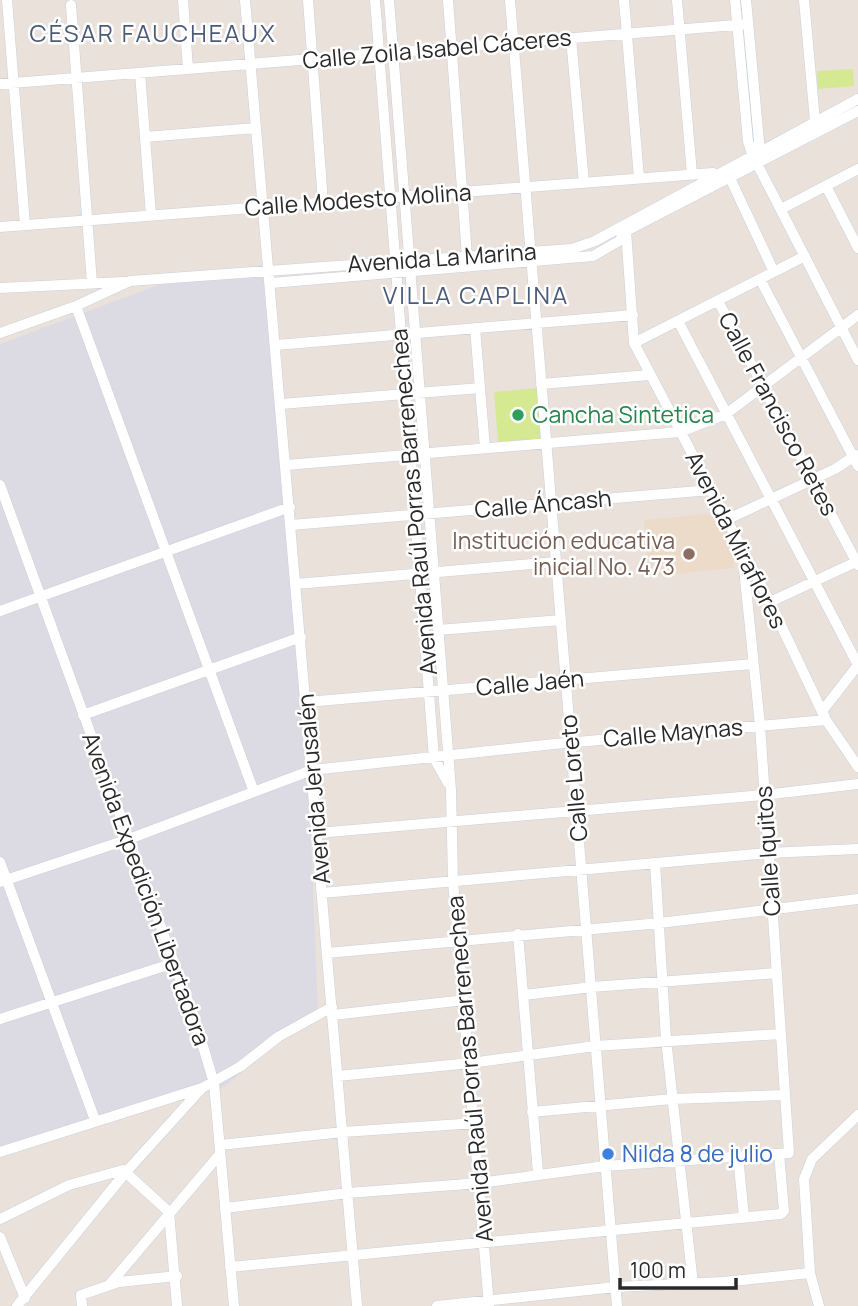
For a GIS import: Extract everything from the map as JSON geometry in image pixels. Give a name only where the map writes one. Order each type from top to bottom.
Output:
[{"type":"street","points":[[7,0],[25,225]]},
{"type":"street","points":[[183,0],[188,69]]},
{"type":"street","name":"Avenida Jerusalén","points":[[246,0],[357,1306]]},
{"type":"street","points":[[308,0],[323,202]]},
{"type":"street","name":"Avenida Raúl Porras Barrenechea","points":[[375,0],[435,758],[451,790]]},
{"type":"street","name":"Avenida Raúl Porras Barrenechea","points":[[389,0],[451,790],[453,881],[471,1063],[489,1303]]},
{"type":"street","points":[[448,0],[467,256]]},
{"type":"street","name":"Calle Loreto","points":[[510,0],[617,1306]]},
{"type":"street","points":[[624,0],[639,178]]},
{"type":"street","points":[[677,0],[692,174]]},
{"type":"street","points":[[735,0],[742,24],[757,156],[858,360]]},
{"type":"street","points":[[742,24],[746,0]]},
{"type":"street","points":[[804,0],[815,121]]},
{"type":"street","points":[[72,2],[92,283]]},
{"type":"street","name":"Calle Zoila Isabel Cáceres","points":[[0,84],[742,24]]},
{"type":"street","points":[[571,38],[584,183]]},
{"type":"street","points":[[140,73],[151,215]]},
{"type":"street","name":"Avenida La Marina","points":[[0,333],[76,306],[131,281],[572,249],[595,241],[730,178],[757,156],[858,99]]},
{"type":"street","name":"Avenida La Marina","points":[[271,283],[593,257],[619,241],[626,227],[717,172],[858,111]]},
{"type":"street","points":[[145,136],[256,128]]},
{"type":"street","points":[[782,209],[858,169]]},
{"type":"street","name":"Calle Modesto Molina","points":[[0,227],[717,172]]},
{"type":"street","points":[[730,178],[774,272]]},
{"type":"street","points":[[826,186],[858,248]]},
{"type":"street","name":"Avenida Miraflores","points":[[626,227],[634,343],[770,603],[825,715],[858,767]]},
{"type":"street","points":[[634,343],[805,256]]},
{"type":"street","points":[[726,520],[857,459],[760,279]]},
{"type":"street","points":[[0,288],[131,281]]},
{"type":"street","name":"Calle Francisco Retes","points":[[718,301],[857,563]]},
{"type":"street","points":[[76,306],[168,551],[207,669],[254,792]]},
{"type":"street","points":[[276,345],[633,315]]},
{"type":"street","points":[[286,465],[680,432],[726,414],[858,315]]},
{"type":"street","points":[[678,321],[858,665],[825,715]]},
{"type":"street","points":[[475,328],[485,448]]},
{"type":"street","points":[[541,384],[649,375]]},
{"type":"street","points":[[281,404],[480,387]]},
{"type":"street","name":"Avenida Expedición Libertadora","points":[[0,485],[174,962],[214,1083],[234,1306]]},
{"type":"street","name":"Calle Áncash","points":[[291,526],[711,490]]},
{"type":"street","points":[[0,611],[290,507]]},
{"type":"street","name":"Calle Iquitos","points":[[742,549],[760,725],[785,1095],[783,1214],[744,1217]]},
{"type":"street","points":[[296,583],[556,562]]},
{"type":"street","points":[[770,603],[813,580],[857,563]]},
{"type":"street","points":[[438,630],[561,620]]},
{"type":"street","points":[[83,715],[301,637]]},
{"type":"street","name":"Calle Jaén","points":[[306,702],[753,664]]},
{"type":"street","name":"Calle Maynas","points":[[3,881],[129,839],[312,770],[760,725],[825,715]]},
{"type":"street","points":[[317,833],[764,795],[858,784]]},
{"type":"street","points":[[323,893],[768,853],[858,849]]},
{"type":"street","points":[[0,862],[3,881],[52,1002],[95,1120]]},
{"type":"street","points":[[655,863],[665,982],[666,1039],[684,1224],[693,1284]]},
{"type":"street","points":[[327,953],[660,923],[858,899]]},
{"type":"street","points":[[518,934],[538,1173]]},
{"type":"street","points":[[0,1019],[174,962]]},
{"type":"street","points":[[524,995],[777,973]]},
{"type":"street","points":[[0,1152],[214,1083],[278,1037],[332,1011],[465,1000]]},
{"type":"street","points":[[338,1076],[666,1039],[780,1034]]},
{"type":"street","points":[[17,1306],[126,1172],[201,1088]]},
{"type":"street","points":[[532,1112],[673,1099],[785,1095]]},
{"type":"street","points":[[819,1306],[810,1273],[804,1179],[812,1159],[858,1115]]},
{"type":"street","points":[[110,1284],[220,1150],[343,1132],[476,1123]]},
{"type":"street","points":[[225,1208],[348,1193],[480,1183],[538,1173],[678,1159],[784,1154]]},
{"type":"street","points":[[230,1267],[744,1217],[738,1156]]},
{"type":"street","points":[[0,1219],[69,1185],[117,1170],[126,1172],[169,1212],[177,1276],[177,1306]]},
{"type":"street","points":[[0,1237],[25,1297]]},
{"type":"street","points":[[437,1306],[489,1303],[616,1287],[693,1284],[810,1273]]},
{"type":"street","points":[[82,1306],[81,1295],[110,1284],[177,1276]]},
{"type":"shaded area","points":[[265,273],[308,768],[318,1009],[219,1091],[179,1089],[0,1152],[0,344],[158,285]]},
{"type":"shaded area","name":"Institución educativa inicial No. 473","points":[[717,513],[730,539],[734,568],[648,577],[644,520]]},
{"type":"green space","points":[[853,69],[854,86],[818,89],[817,71]]},
{"type":"green space","name":"Cancha Sintetica","points":[[537,388],[542,439],[498,442],[494,392]]},
{"type":"place","name":"Cancha Sintetica","points":[[518,415]]},
{"type":"place","name":"Institución educativa inicial No. 473","points":[[689,554]]},
{"type":"place","name":"Nilda 8 de julio","points":[[608,1154]]},
{"type":"district","name":"CÉSAR FAUCHEAUX","points":[[153,34]]},
{"type":"district","name":"VILLA CAPLINA","points":[[476,296]]}]
